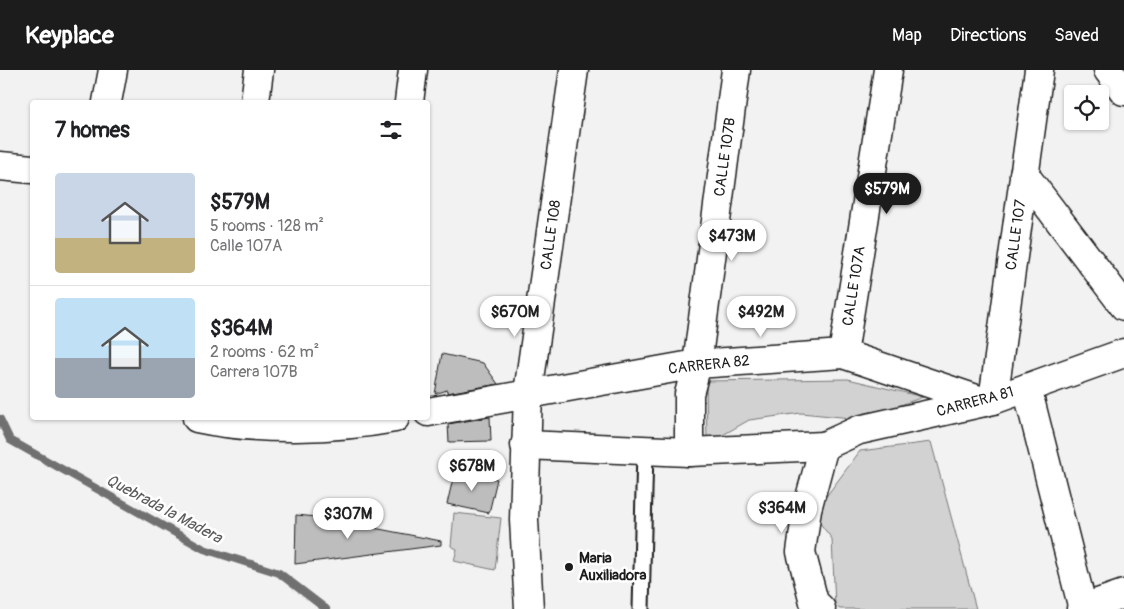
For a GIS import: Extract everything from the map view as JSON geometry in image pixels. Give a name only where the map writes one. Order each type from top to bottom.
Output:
[{"type":"street","points":[[106,100],[113,70]]},
{"type":"street","points":[[255,100],[259,70]]},
{"type":"street","points":[[409,100],[413,70]]},
{"type":"street","name":"CALLE 108","points":[[529,609],[524,520],[528,393],[574,70]]},
{"type":"street","name":"CALLE 107B","points":[[689,452],[690,394],[697,364],[736,70]]},
{"type":"street","name":"CALLE 107A","points":[[843,354],[888,70]]},
{"type":"street","name":"CALLE 107","points":[[989,401],[1038,70]]},
{"type":"street","points":[[1108,70],[1124,91]]},
{"type":"street","points":[[0,166],[30,169]]},
{"type":"street","points":[[1024,174],[1124,306]]},
{"type":"street","name":"CARRERA 81","points":[[824,446],[859,430],[989,401],[1124,353]]},
{"type":"street","name":"CARRERA 82","points":[[430,412],[697,364],[843,354],[989,401]]},
{"type":"street","points":[[1027,388],[1082,609],[1124,594]]},
{"type":"street","points":[[218,420],[257,426],[365,420]]},
{"type":"street","points":[[525,445],[689,452],[824,446],[806,509],[801,552],[814,602],[821,609]]},
{"type":"lane","points":[[641,609],[645,451]]},
{"type":"shaded area","points":[[848,379],[923,397],[861,419],[801,413],[749,420],[707,444],[706,381]]},
{"type":"shaded area","points":[[931,442],[976,609],[840,609],[835,606],[832,539],[813,514],[860,451]]},
{"type":"shaded area","points":[[454,513],[501,518],[495,570],[454,561],[457,549],[451,546]]},
{"type":"building","points":[[442,354],[483,363],[498,384],[447,393],[447,390],[435,394]]},
{"type":"building","points":[[490,417],[491,441],[449,442],[448,424]]},
{"type":"building","points":[[455,470],[497,479],[489,513],[447,504]]},
{"type":"building","points":[[296,515],[317,517],[441,541],[441,545],[295,564]]},
{"type":"waterway","name":"Quebrada la Madera","points":[[0,419],[10,440],[204,549],[279,573],[326,609]]},
{"type":"place","name":"Maria Auxiliadora","points":[[569,567]]}]
